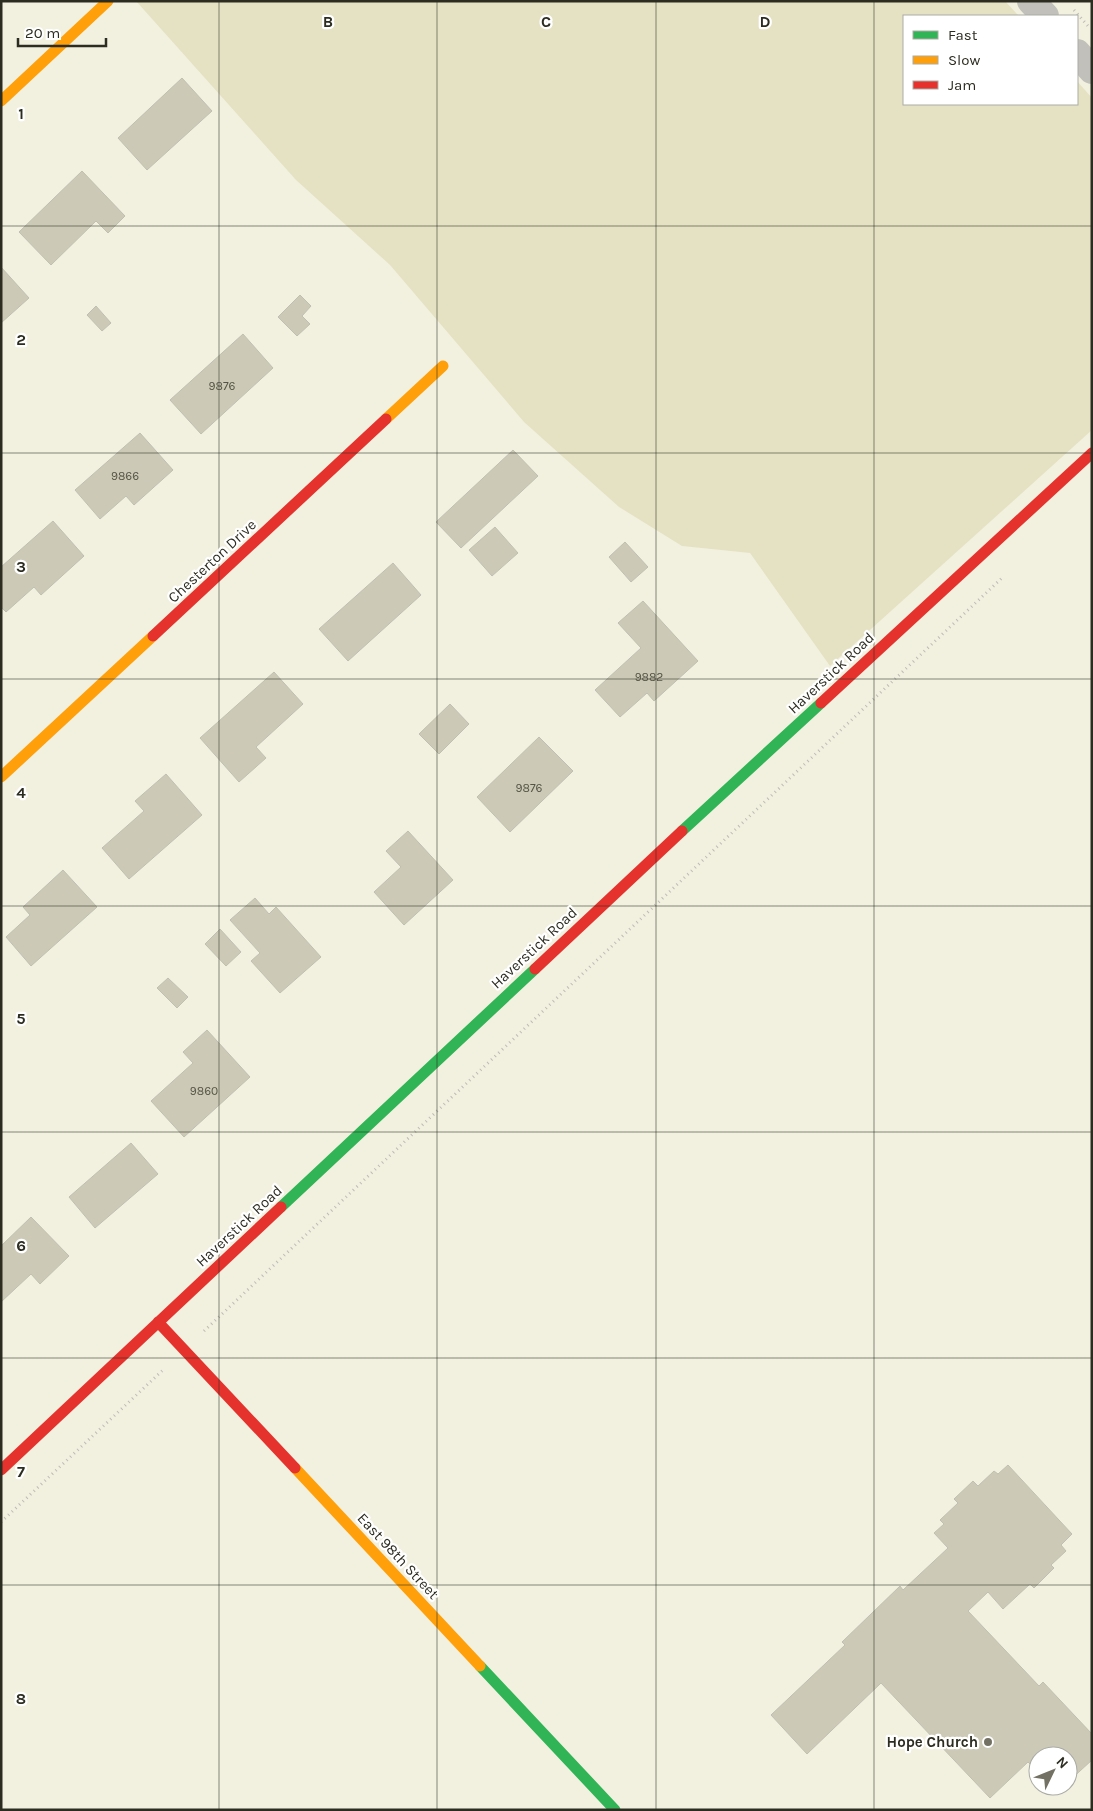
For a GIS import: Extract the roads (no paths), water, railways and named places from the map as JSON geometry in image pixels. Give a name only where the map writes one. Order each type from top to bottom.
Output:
[{"type":"street","points":[[1,101],[108,1]]},
{"type":"street","points":[[1031,1],[1043,15]]},
{"type":"street","name":"Chesterton Drive","points":[[1,777],[442,366]]},
{"type":"street","name":"Haverstick Road","points":[[1,1470],[604,903],[1092,453]]},
{"type":"street","name":"East 98th Street","points":[[158,1322],[615,1810]]},
{"type":"place","name":"Hope Church","points":[[988,1742]]}]
